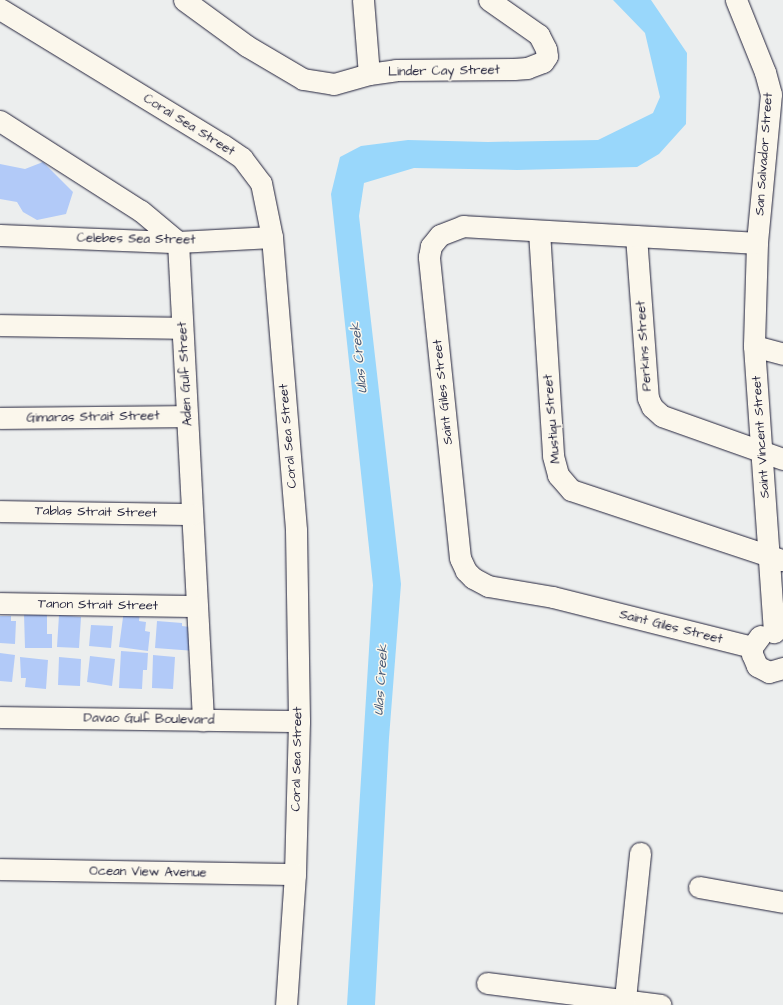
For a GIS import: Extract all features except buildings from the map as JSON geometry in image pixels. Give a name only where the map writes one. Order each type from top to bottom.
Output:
[{"type":"street","name":"Linder Cay Street","points":[[184,0],[247,46],[303,79],[334,84],[368,74],[396,70],[514,69],[527,68],[543,62],[547,56],[546,49],[539,36],[530,27],[489,0]]},
{"type":"street","points":[[363,0],[368,74]]},
{"type":"street","name":"San Salvador Street","points":[[736,0],[765,72],[771,94],[757,243]]},
{"type":"street","name":"Coral Sea Street","points":[[0,9],[242,158],[261,183],[272,237],[296,530],[299,721],[295,874],[286,1005]]},
{"type":"street","points":[[0,121],[141,211],[178,242]]},
{"type":"street","name":"Saint Giles Street","points":[[752,647],[553,597],[488,586],[473,578],[466,571],[460,558],[429,257],[431,246],[440,235],[463,226],[757,243]]},
{"type":"street","name":"Mustiqu Street","points":[[539,231],[553,456],[558,475],[571,490],[776,558]]},
{"type":"street","name":"Celebes Sea Street","points":[[0,235],[178,242],[272,237]]},
{"type":"street","name":"Perkins Street","points":[[636,236],[648,398],[652,407],[662,416],[762,452],[783,458]]},
{"type":"street","name":"Aden Gulf Street","points":[[178,242],[203,720]]},
{"type":"street","name":"Saint Vincent Street","points":[[757,243],[754,346],[762,452],[776,558],[779,634]]},
{"type":"street","points":[[0,325],[182,328]]},
{"type":"street","points":[[754,346],[783,354]]},
{"type":"street","name":"Gimaras Strait Street","points":[[0,418],[187,416]]},
{"type":"street","name":"Tablas Strait Street","points":[[0,511],[192,514]]},
{"type":"street","name":"Tanon Strait Street","points":[[0,603],[197,606]]},
{"type":"street","points":[[779,634],[760,636],[752,647],[754,660],[762,670],[776,672],[783,668]]},
{"type":"street","name":"Davao Gulf Boulevard","points":[[0,717],[299,721]]},
{"type":"street","points":[[625,999],[640,853]]},
{"type":"street","name":"Ocean View Avenue","points":[[0,869],[295,874]]},
{"type":"street","points":[[699,887],[783,902]]},
{"type":"street","points":[[487,983],[625,999],[661,1005]]},
{"type":"water","name":"Ulas Creek","points":[[613,0],[651,0],[687,53],[686,124],[659,154],[637,167],[517,170],[414,168],[364,183],[359,216],[401,584],[389,738],[375,1005],[347,1005],[373,585],[331,194],[340,157],[361,146],[408,140],[488,142],[598,140],[653,113],[660,97],[645,33]]}]
